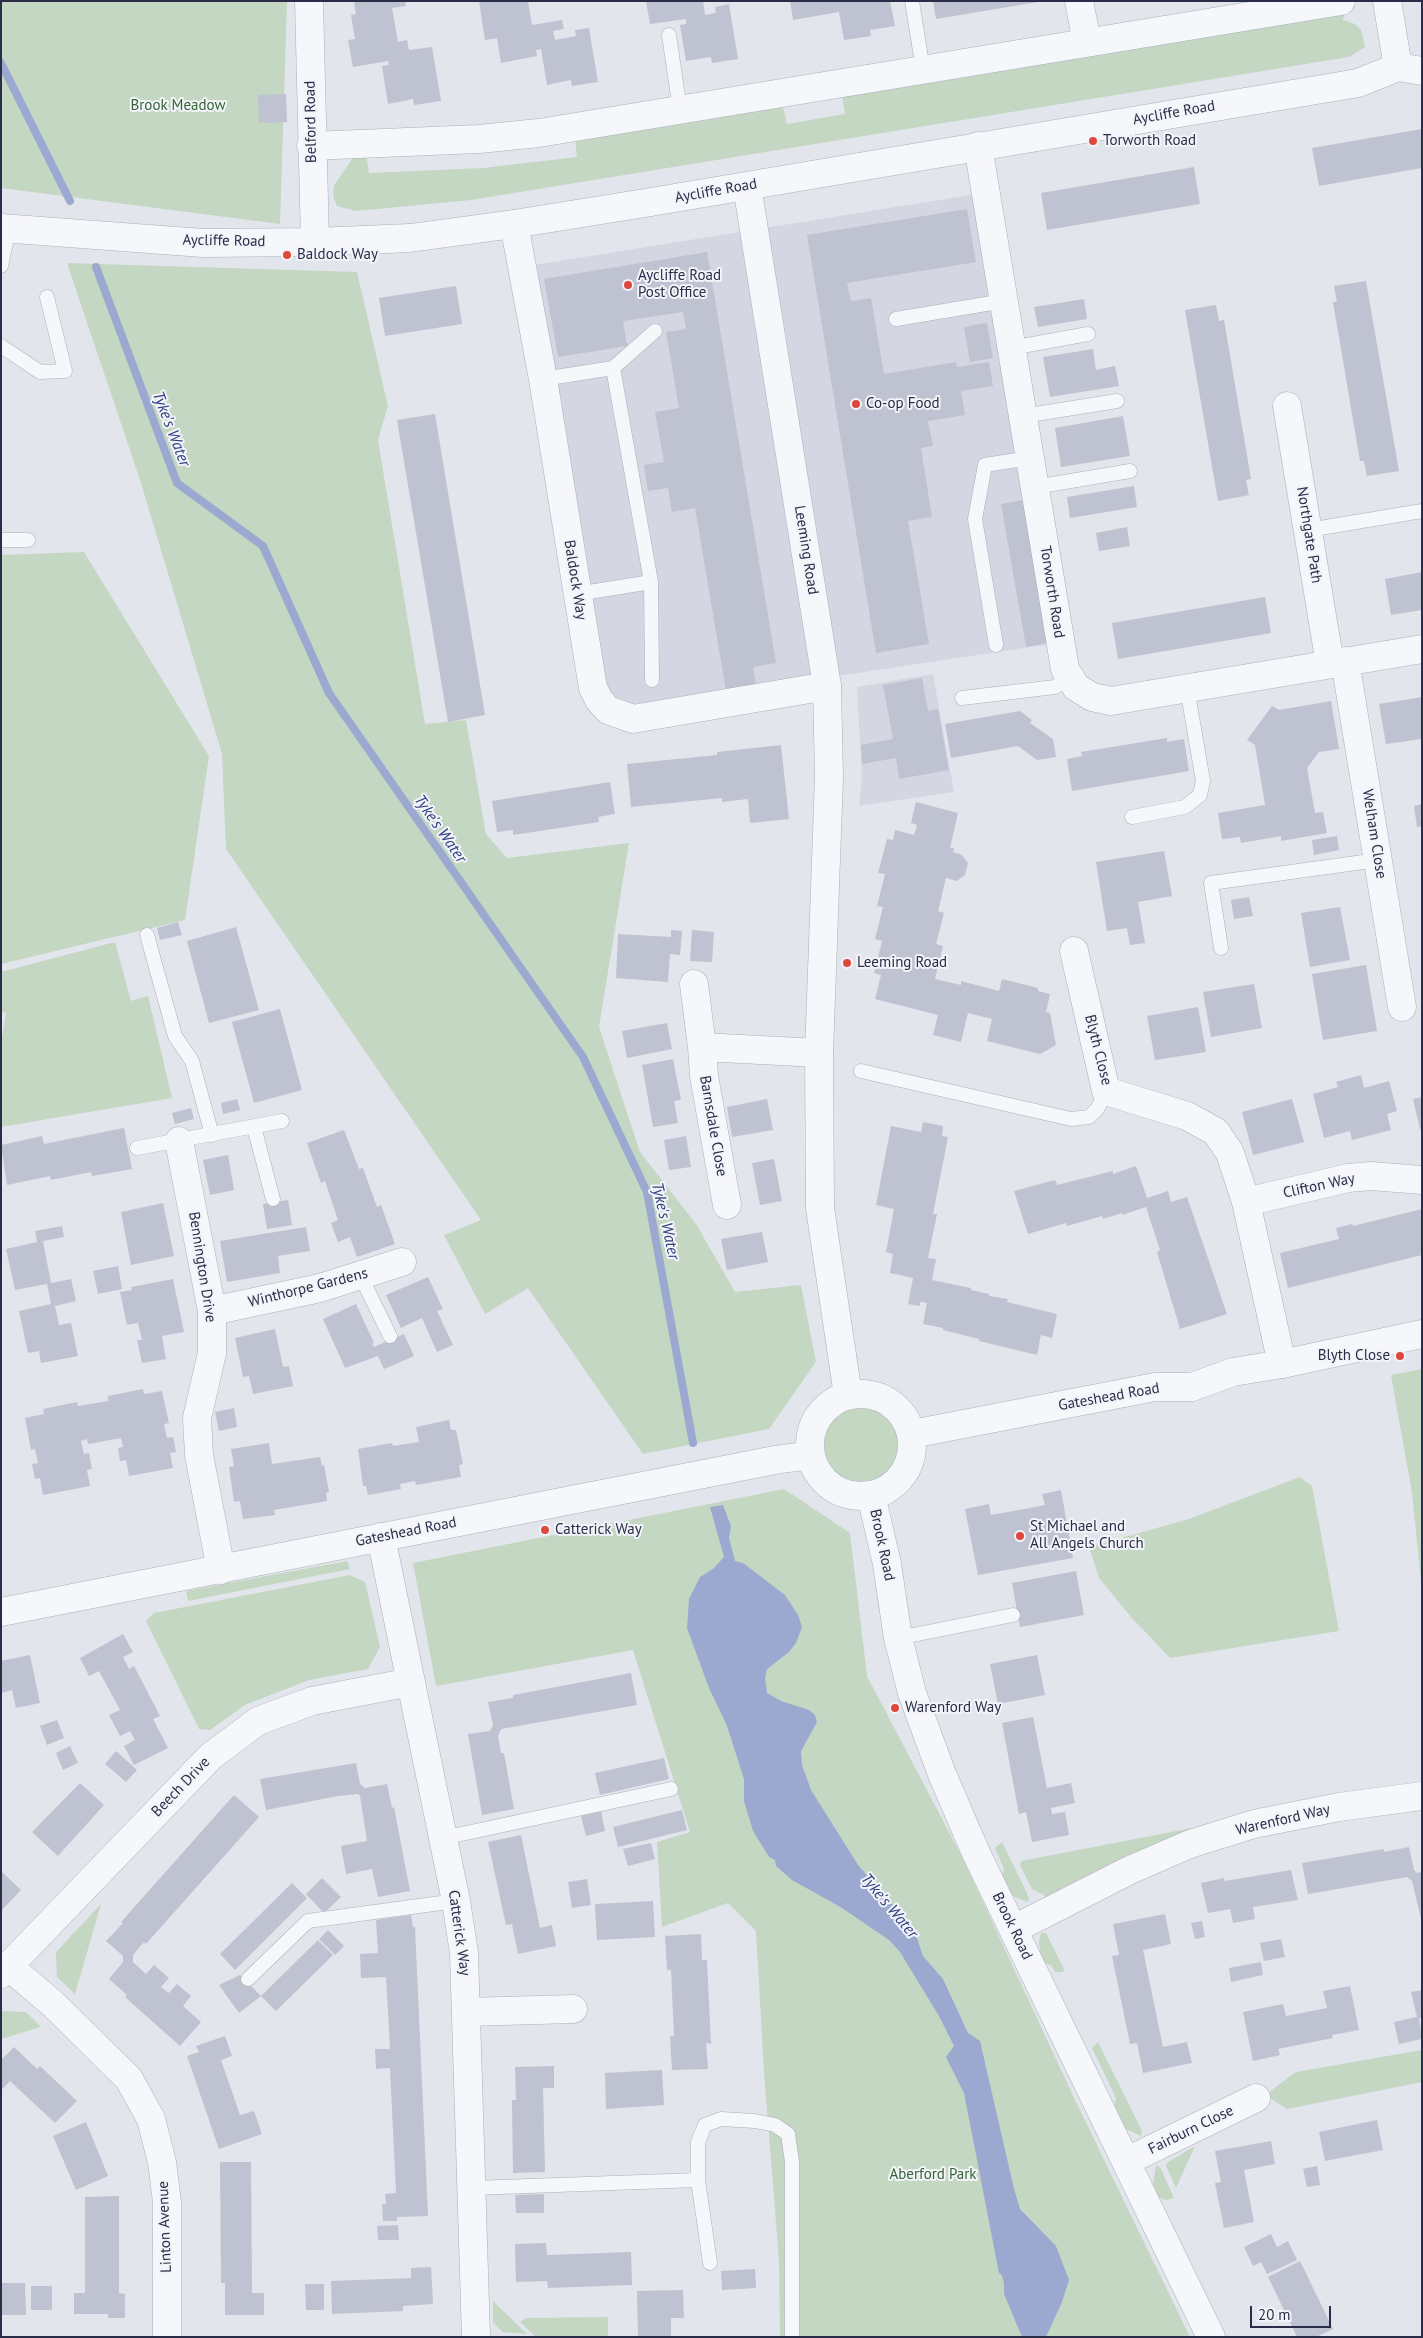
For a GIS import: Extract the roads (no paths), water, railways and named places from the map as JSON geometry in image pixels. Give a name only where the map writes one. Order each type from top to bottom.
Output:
[{"type":"street","name":"Belford Road","points":[[309,1],[315,242]]},
{"type":"street","points":[[1080,1],[1087,42]]},
{"type":"street","points":[[312,146],[502,137],[680,110],[1341,1]]},
{"type":"street","points":[[1387,1],[1410,69]]},
{"type":"street","name":"Aycliffe Road","points":[[5,228],[203,243],[315,242],[410,238],[514,224],[748,186],[1358,83],[1410,69]]},
{"type":"street","name":"Torworth Road","points":[[978,146],[1064,662],[1076,687],[1092,697],[1111,701],[1422,649]]},
{"type":"street","name":"Leeming Road","points":[[748,186],[827,686],[829,777],[819,1053],[820,1208],[848,1395]]},
{"type":"street","name":"Baldock Way","points":[[514,224],[542,379],[592,688],[599,700],[608,710],[633,719],[827,686]]},
{"type":"street","name":"Northgate Path","points":[[1286,406],[1308,530],[1338,663]]},
{"type":"street","name":"Welham Close","points":[[1338,663],[1378,860],[1402,1007]]},
{"type":"street","name":"Blyth Close","points":[[1074,951],[1106,1092],[1187,1116],[1216,1132],[1230,1153],[1246,1202],[1282,1364]]},
{"type":"street","name":"Barnsdale Close","points":[[694,984],[704,1076],[727,1205]]},
{"type":"street","points":[[702,1047],[819,1053]]},
{"type":"street","name":"Bennington Drive","points":[[179,1141],[212,1311],[212,1353],[197,1418],[199,1455],[221,1570]]},
{"type":"street","name":"Clifton Way","points":[[1246,1202],[1348,1178],[1370,1176],[1422,1180]]},
{"type":"street","name":"Winthorpe Gardens","points":[[212,1311],[320,1288],[402,1262]]},
{"type":"street","name":"Gateshead Road","points":[[912,1434],[1155,1387],[1192,1387],[1233,1372],[1282,1364],[1422,1334]]},
{"type":"street","points":[[864,1394],[881,1397],[900,1412],[905,1418],[912,1434],[910,1461],[904,1473],[884,1491],[871,1495],[855,1495],[840,1491],[827,1482],[817,1470],[811,1455],[810,1440],[818,1418],[834,1402],[848,1395],[864,1394]]},
{"type":"street","name":"Gateshead Road","points":[[1,1612],[775,1460],[811,1455]]},
{"type":"street","name":"Brook Road","points":[[871,1495],[887,1564],[898,1638],[912,1693],[932,1750],[976,1853],[1211,2337]]},
{"type":"street","name":"Catterick Way","points":[[381,1537],[456,1901],[464,1953],[476,2337]]},
{"type":"street","name":"Beech Drive","points":[[5,1970],[210,1757],[258,1721],[312,1701],[411,1682]]},
{"type":"street","name":"Warenford Way","points":[[1014,1929],[1130,1870],[1190,1844],[1254,1824],[1339,1807],[1422,1796]]},
{"type":"street","name":"Linton Avenue","points":[[5,1970],[53,2004],[129,2079],[151,2119],[162,2162],[167,2202],[167,2337]]},
{"type":"street","points":[[467,2012],[573,2009]]},
{"type":"street","name":"Fairburn Close","points":[[1127,2161],[1256,2098]]},
{"type":"lane","points":[[912,1],[923,70]]},
{"type":"lane","points":[[669,35],[680,110]]},
{"type":"lane","points":[[1,266],[5,228]]},
{"type":"lane","points":[[1,346],[40,372],[66,371],[47,297]]},
{"type":"lane","points":[[896,320],[1004,301]]},
{"type":"lane","points":[[542,379],[613,368],[655,331]]},
{"type":"lane","points":[[1011,348],[1088,334]]},
{"type":"lane","points":[[613,368],[651,582],[652,680]]},
{"type":"lane","points":[[1023,416],[1118,401]]},
{"type":"lane","points":[[996,645],[975,519],[985,465],[1030,458]]},
{"type":"lane","points":[[1035,487],[1130,471]]},
{"type":"lane","points":[[1308,530],[1422,512]]},
{"type":"lane","points":[[1,540],[28,540]]},
{"type":"lane","points":[[577,594],[651,582]]},
{"type":"lane","points":[[962,698],[1055,687],[1070,676]]},
{"type":"lane","points":[[1132,817],[1184,807],[1200,795],[1204,781],[1187,688]]},
{"type":"lane","points":[[1221,948],[1211,883],[1378,860]]},
{"type":"lane","points":[[147,935],[175,1036],[192,1061],[212,1135]]},
{"type":"lane","points":[[861,1071],[1071,1119],[1089,1117],[1098,1108],[1106,1092]]},
{"type":"lane","points":[[137,1148],[282,1121]]},
{"type":"lane","points":[[254,1127],[273,1199]]},
{"type":"lane","points":[[360,1275],[390,1336]]},
{"type":"lane","points":[[898,1638],[1013,1615]]},
{"type":"lane","points":[[443,1838],[671,1789]]},
{"type":"lane","points":[[248,1979],[308,1921],[456,1901]]},
{"type":"lane","points":[[710,2263],[698,2180],[698,2142],[705,2125],[721,2119],[755,2121],[775,2125],[788,2134],[792,2162],[792,2337]]},
{"type":"lane","points":[[472,2188],[698,2180]]},
{"type":"water","points":[[723,1505],[731,1526],[729,1538],[735,1561],[743,1563],[785,1595],[798,1615],[802,1627],[796,1643],[789,1652],[767,1669],[765,1678],[767,1693],[781,1701],[809,1710],[815,1715],[817,1722],[801,1751],[802,1765],[811,1790],[858,1865],[907,1921],[916,1935],[923,1956],[943,1979],[968,2033],[980,2041],[1020,2209],[1056,2246],[1069,2280],[1062,2302],[1046,2337],[1022,2337],[1004,2294],[1004,2284],[1002,2275],[999,2273],[964,2093],[946,2057],[954,2046],[939,2016],[900,1952],[889,1940],[842,1908],[792,1880],[776,1866],[775,1860],[769,1857],[753,1831],[744,1801],[744,1779],[727,1726],[709,1688],[687,1628],[689,1599],[700,1577],[714,1568],[724,1557],[710,1507]]},
{"type":"waterway","name":"Tyke's Water","points":[[1,63],[70,201]]},
{"type":"waterway","name":"Tyke's Water","points":[[96,267],[177,483],[263,546],[329,693],[583,1057],[647,1192],[693,1443]]},
{"type":"place","name":"Torworth Road","points":[[1093,141]]},
{"type":"place","name":"Baldock Way","points":[[287,255]]},
{"type":"place","name":"Aycliffe Road Post Office","points":[[628,285]]},
{"type":"place","name":"Co-op Food","points":[[856,404]]},
{"type":"place","name":"Leeming Road","points":[[847,963]]},
{"type":"place","name":"Blyth Close","points":[[1400,1356]]},
{"type":"place","name":"Catterick Way","points":[[545,1530]]},
{"type":"place","name":"St Michael and All Angels Church","points":[[1020,1536]]},
{"type":"place","name":"Warenford Way","points":[[895,1708]]},
{"type":"park label","name":"Brook Meadow","points":[[178,106]]},
{"type":"park label","name":"Aberford Park","points":[[933,2175]]}]
